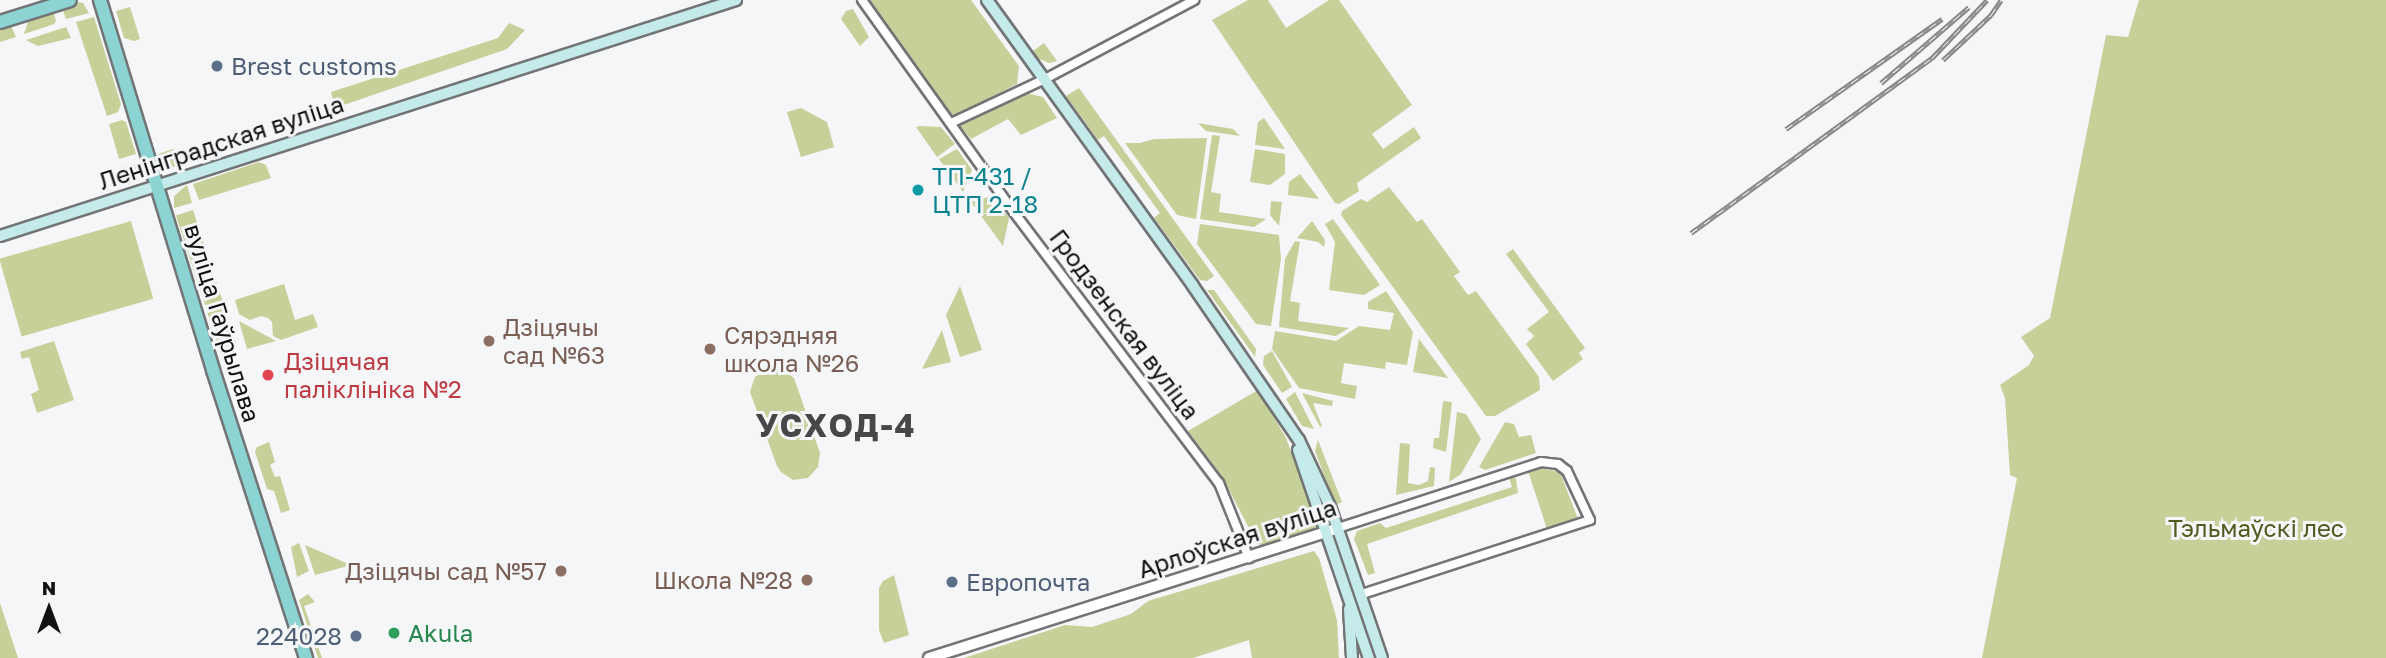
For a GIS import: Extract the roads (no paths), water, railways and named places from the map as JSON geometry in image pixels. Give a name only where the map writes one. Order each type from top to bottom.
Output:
[{"type":"main road","points":[[0,22],[70,0]]},
{"type":"main road","name":"вуліца Гаўрылава","points":[[100,0],[159,185],[213,370],[306,658]]},
{"type":"main road","name":"Ленінградская вуліца","points":[[0,236],[736,0]]},
{"type":"main road","points":[[987,0],[1258,376],[1305,450],[1338,528],[1382,658]]},
{"type":"main road","points":[[1288,424],[1370,658]]},
{"type":"main road","points":[[1348,595],[1352,658]]},
{"type":"street","name":"Гродзенская вуліца","points":[[862,0],[1013,211],[1219,483],[1249,558]]},
{"type":"street","points":[[951,123],[1045,79],[1194,0]]},
{"type":"street","name":"Арлоўская вуліца","points":[[929,658],[1249,558],[1535,463],[1558,464],[1571,475],[1590,520],[1362,594]]},
{"type":"railway","points":[[1691,233],[1932,58],[1987,0]]},
{"type":"railway","points":[[1943,60],[1991,15],[2001,0]]},
{"type":"railway","points":[[1881,83],[1969,7]]},
{"type":"railway","points":[[1786,129],[1942,19]]},
{"type":"place","name":"Brest customs","points":[[217,66]]},
{"type":"place","name":"ТП-431 / ЦТП 2-18","points":[[918,190]]},
{"type":"place","name":"Дзіцячы сад №63","points":[[489,341]]},
{"type":"place","name":"Сярэдняя школа №26","points":[[710,349]]},
{"type":"place","name":"Дзіцячая паліклініка №2","points":[[268,375]]},
{"type":"place","name":"Дзіцячы сад №57","points":[[561,571]]},
{"type":"place","name":"Школа №28","points":[[807,580]]},
{"type":"place","name":"Европочта","points":[[952,582]]},
{"type":"place","name":"Akula","points":[[394,633]]},
{"type":"place","name":"224028","points":[[356,636]]},
{"type":"district","name":"УСХОД-4","points":[[836,425]]},
{"type":"park label","name":"Тэльмаўскі лес","points":[[2256,528]]}]
